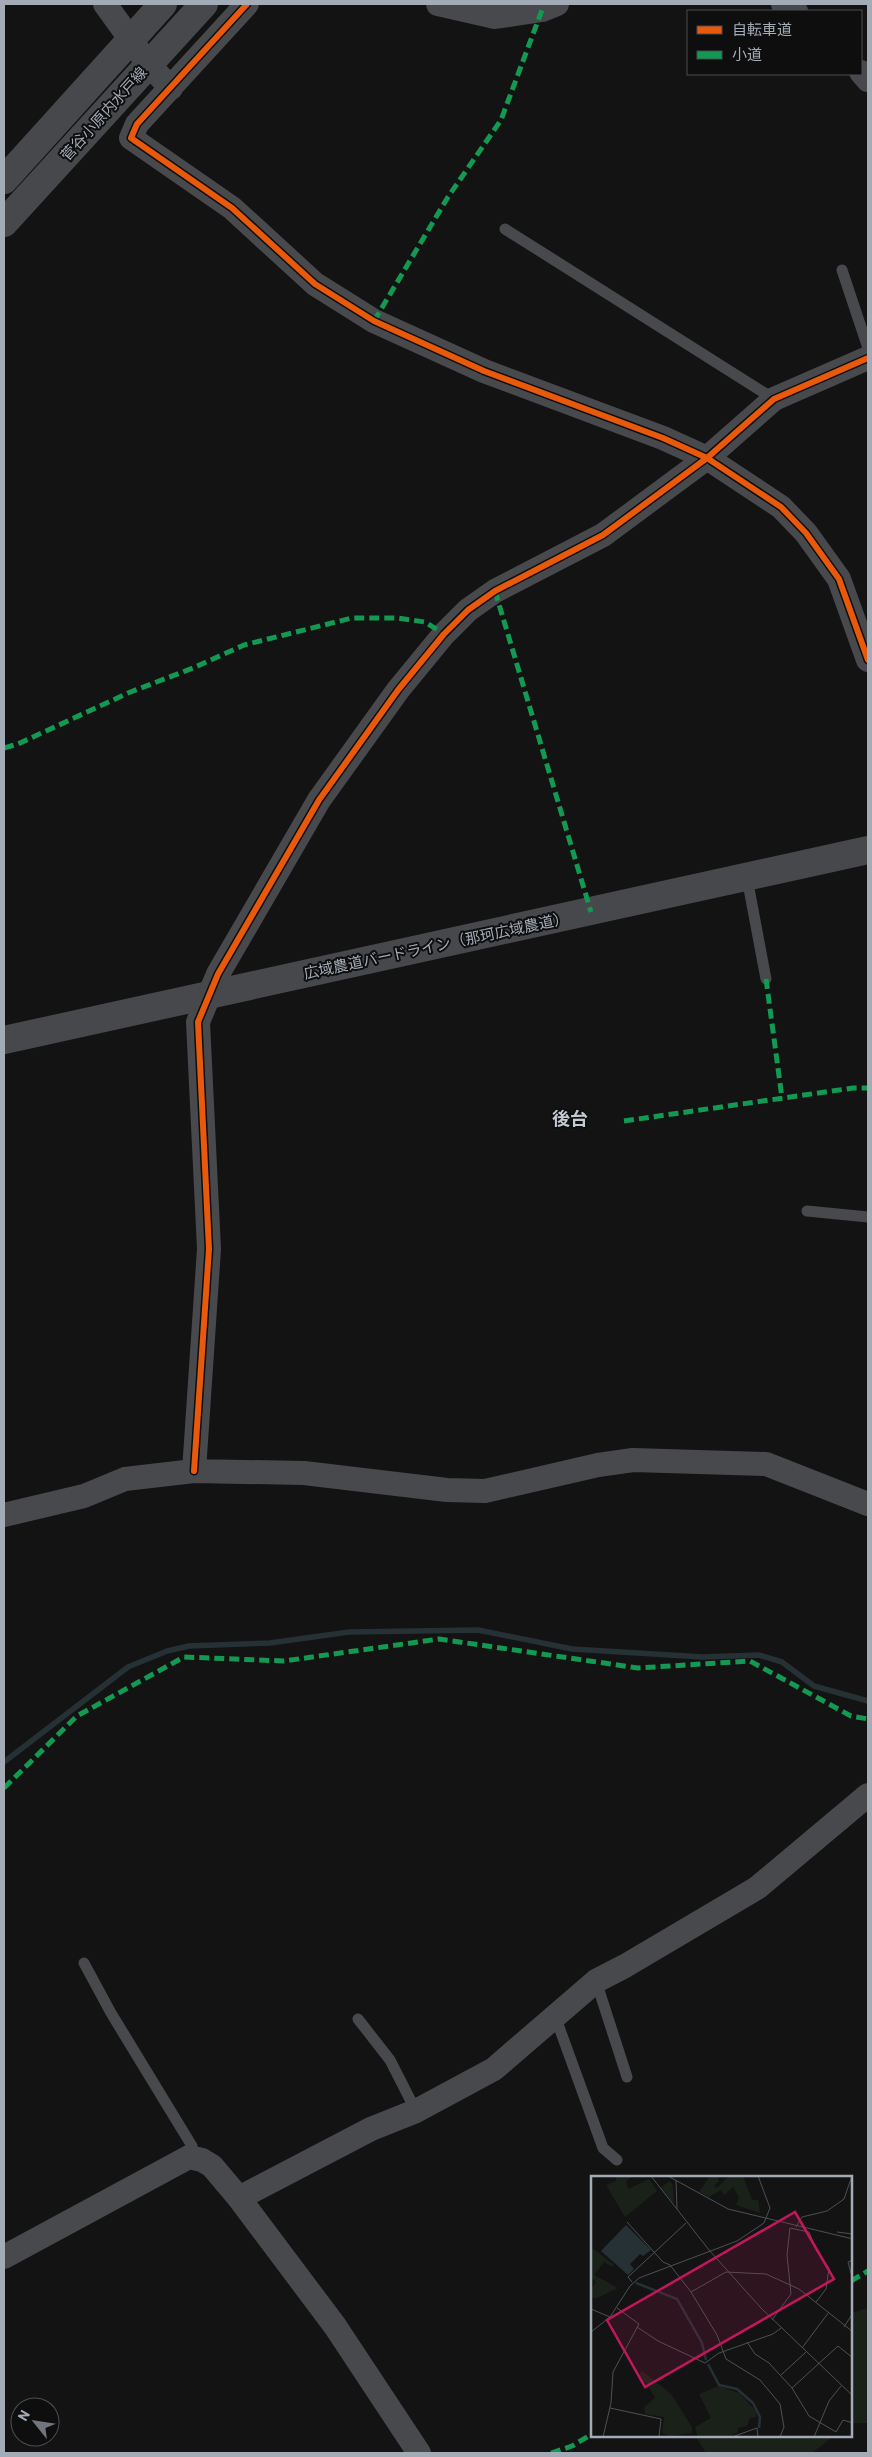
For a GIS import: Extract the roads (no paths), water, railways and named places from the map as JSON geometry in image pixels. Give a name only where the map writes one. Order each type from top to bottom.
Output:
[{"type":"street","points":[[105,4],[148,66],[171,88]]},
{"type":"street","name":"菅谷小原内水戸線","points":[[4,180],[163,4]]},
{"type":"street","name":"菅谷小原内水戸線","points":[[4,224],[204,4]]},
{"type":"street","points":[[247,4],[136,124],[131,138],[232,208],[315,284],[374,321],[423,345],[484,371],[662,438],[707,458],[781,507],[806,533],[839,579],[868,660]]},
{"type":"street","points":[[438,4],[495,17],[542,10],[557,4]]},
{"type":"street","points":[[783,4],[794,10]]},
{"type":"street","points":[[194,1471],[209,1249],[198,1022],[218,974],[319,800],[398,690],[444,634],[468,610],[495,591],[603,535],[707,458],[774,399],[868,358]]},
{"type":"street","name":"広域農道バードライン（那珂広域農道）","points":[[4,1040],[868,850]]},
{"type":"street","points":[[4,1515],[84,1496],[125,1479],[194,1471],[304,1474],[447,1490],[485,1491],[598,1465],[633,1460],[766,1464],[868,1504]]},
{"type":"street","points":[[239,2198],[371,2129],[416,2112],[494,2069],[596,1981],[625,1966],[757,1888],[868,1794]]},
{"type":"street","points":[[4,2257],[189,2157],[202,2160],[212,2166],[239,2198],[336,2326],[419,2453]]},
{"type":"lane","points":[[505,229],[774,399]]},
{"type":"lane","points":[[842,270],[868,348]]},
{"type":"lane","points":[[747,878],[766,979]]},
{"type":"lane","points":[[807,1211],[868,1217]]},
{"type":"lane","points":[[84,1963],[111,2013],[192,2146],[189,2157]]},
{"type":"lane","points":[[596,1981],[627,2077]]},
{"type":"lane","points":[[556,2016],[603,2148],[617,2160]]},
{"type":"lane","points":[[358,2019],[390,2060],[416,2112]]},
{"type":"waterway","points":[[4,1762],[128,1667],[167,1651],[189,1646],[270,1643],[349,1632],[478,1630],[572,1649],[703,1657],[759,1655],[782,1662],[814,1686],[868,1701]]},
{"type":"district","name":"後台","points":[[570,1119]]}]
